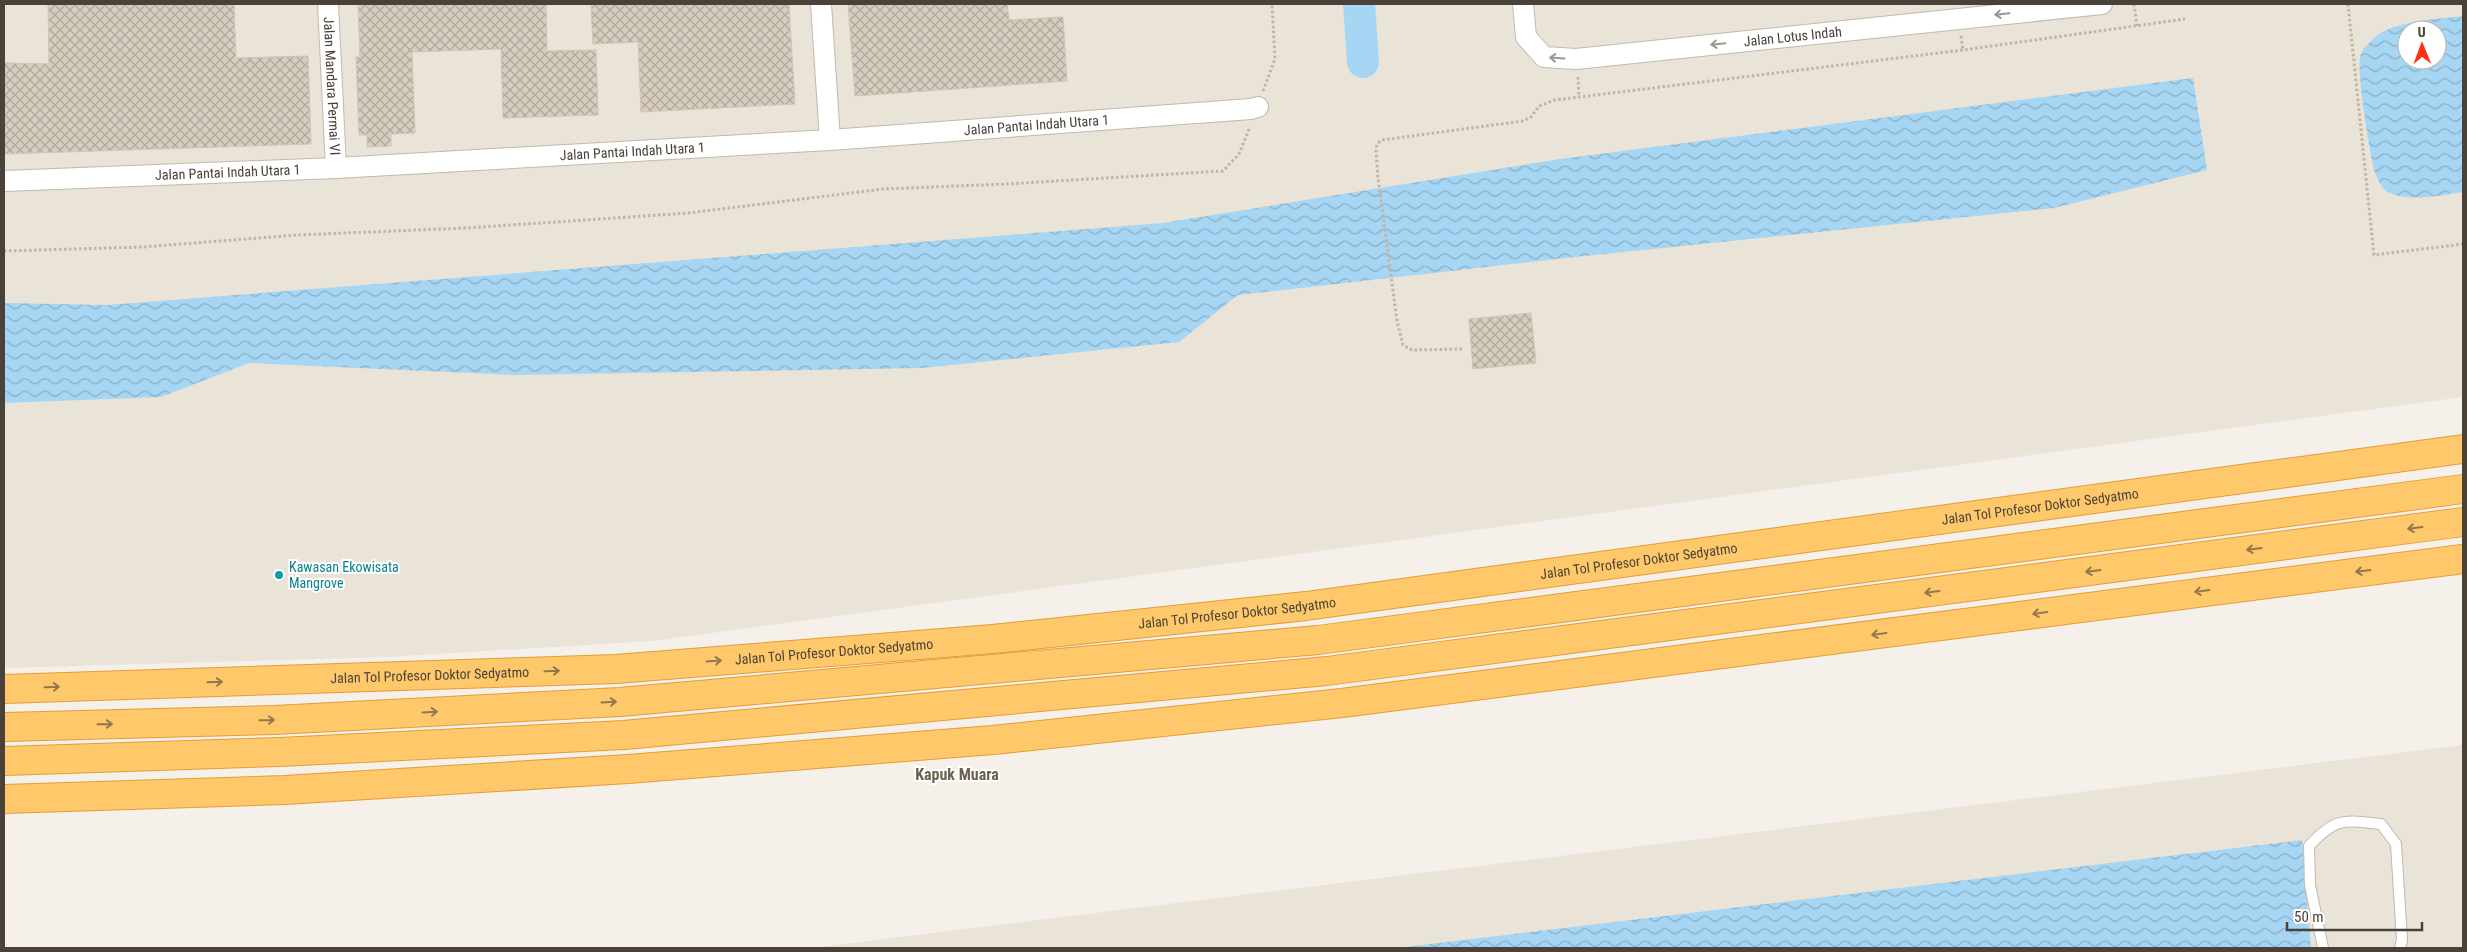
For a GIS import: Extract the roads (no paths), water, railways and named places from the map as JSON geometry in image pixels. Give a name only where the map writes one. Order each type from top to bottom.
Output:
[{"type":"highway","name":"Jalan Tol Profesor Doktor Sedyatmo","points":[[4,689],[616,669],[993,639],[1306,606],[2463,450]]},
{"type":"highway","points":[[4,727],[275,720],[620,702],[1318,640],[2463,489]]},
{"type":"highway","points":[[4,761],[280,752],[624,735],[1317,672],[2463,522]]},
{"type":"highway","points":[[4,800],[315,788],[628,769],[994,740],[1342,703],[2463,559]]},
{"type":"street","name":"Jalan Mandara Permai VI","points":[[328,4],[336,168]]},
{"type":"street","points":[[821,4],[830,140]]},
{"type":"street","name":"Jalan Lotus Indah","points":[[1523,4],[1526,37],[1544,57],[1576,59],[2102,4]]},
{"type":"street","name":"Jalan Pantai Indah Utara 1","points":[[4,181],[336,168],[830,140],[1251,109],[1258,106]]},
{"type":"lane","points":[[2323,948],[2310,885],[2309,846],[2327,827],[2350,821],[2381,824],[2396,844],[2402,940],[2400,948]]},
{"type":"water","points":[[2463,16],[2463,192],[2413,198],[2403,197],[2383,189],[2374,170],[2361,92],[2361,54],[2373,39],[2381,33],[2397,26],[2397,70],[2447,70],[2447,20],[2431,20]]},
{"type":"water","points":[[2193,78],[2207,170],[2054,208],[1565,258],[1238,295],[1179,342],[922,368],[515,375],[249,363],[161,397],[4,403],[4,303],[107,305],[1163,223],[1560,159]]},
{"type":"water","points":[[2302,840],[2311,948],[1397,948]]},
{"type":"waterway","points":[[1359,4],[1363,62]]},
{"type":"place","name":"Kawasan Ekowisata Mangrove","points":[[279,575]]},
{"type":"district","name":"Kapuk Muara","points":[[957,774]]}]
